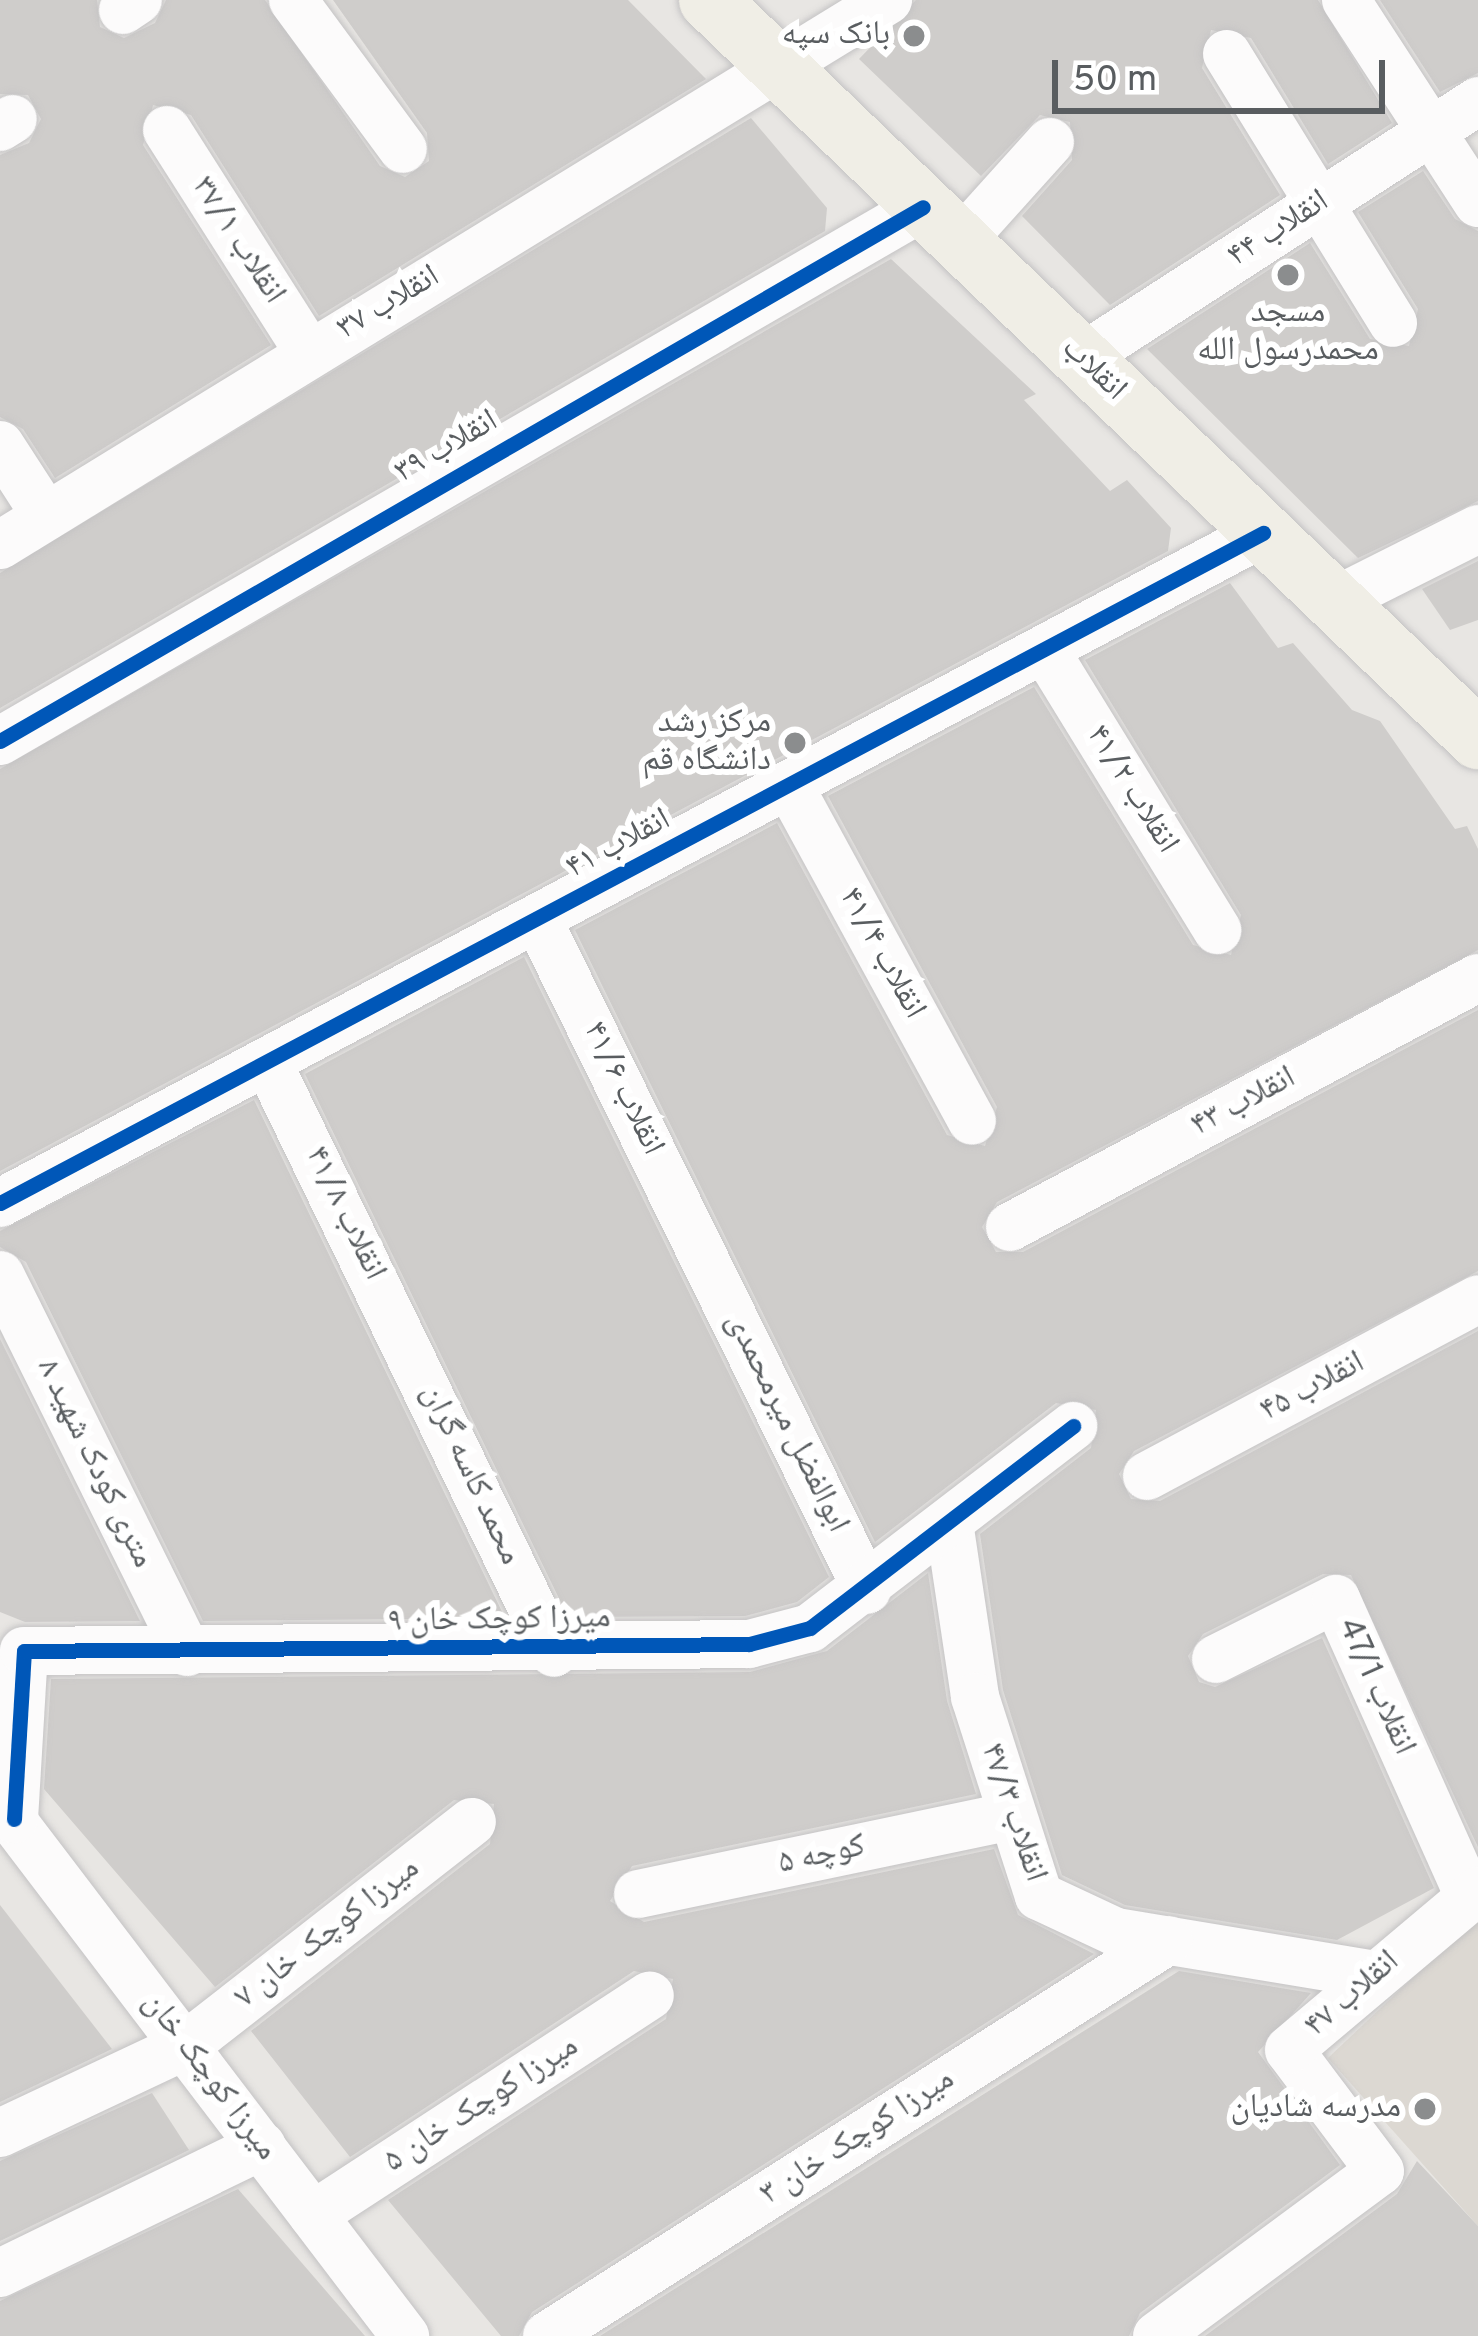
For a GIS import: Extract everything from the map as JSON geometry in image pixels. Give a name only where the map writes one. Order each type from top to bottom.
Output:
[{"type":"main road","name":"انقلاب","points":[[709,0],[1478,739]]},
{"type":"street","name":"انقلاب ۳۷","points":[[0,545],[308,351],[782,70],[888,0]]},
{"type":"street","points":[[1346,0],[1478,202]]},
{"type":"street","points":[[306,6],[403,149]]},
{"type":"street","points":[[1226,54],[1316,206],[1393,323]]},
{"type":"street","name":"انقلاب ۴۴","points":[[1081,358],[1478,101]]},
{"type":"street","name":"انقلاب ۳۷/۱","points":[[166,130],[308,351]]},
{"type":"street","name":"انقلاب ۳۹","points":[[0,742],[941,225],[1050,142]]},
{"type":"street","points":[[0,445],[46,516]]},
{"type":"street","points":[[1337,600],[1478,529]]},
{"type":"street","name":"انقلاب ۴۱","points":[[0,1202],[270,1066],[1263,533]]},
{"type":"street","name":"انقلاب ۴۱/۲","points":[[1045,650],[1217,930]]},
{"type":"street","name":"انقلاب ۴۱/۴","points":[[790,787],[972,1121]]},
{"type":"street","name":"انقلاب ۴۱/۶","points":[[539,922],[704,1256]]},
{"type":"street","name":"انقلاب ۴۳","points":[[1010,1227],[1478,978]]},
{"type":"street","name":"انقلاب ۴۱/۸","points":[[270,1066],[417,1362]]},
{"type":"street","name":"ابوالفضل میرمحمدی","points":[[704,1256],[867,1590]]},
{"type":"street","name":"۸ متری کودک شهید","points":[[0,1275],[188,1652]]},
{"type":"street","name":"انقلاب ۴۵","points":[[1148,1476],[1478,1299]]},
{"type":"street","name":"محمد کاسه گران","points":[[417,1362],[554,1653]]},
{"type":"street","name":"میرزا کوچک خان ۹","points":[[5,1816],[24,1651],[554,1653],[749,1644],[810,1628],[867,1590],[950,1529],[1073,1426]]},
{"type":"street","name":"انقلاب ۴۷/۳","points":[[950,1529],[1006,1817],[1039,1896],[1065,1915],[1169,1940],[1376,1975]]},
{"type":"street","name":"انقلاب 47/1","points":[[1216,1659],[1336,1600],[1474,1894]]},
{"type":"street","name":"میرزا کوچک خان","points":[[5,1816],[405,2336]]},
{"type":"street","name":"کوچه ۵","points":[[638,1894],[1006,1817]]},
{"type":"street","name":"میرزا کوچک خان ۷","points":[[0,2133],[185,2046],[472,1822]]},
{"type":"street","name":"انقلاب ۴۷","points":[[1157,2336],[1380,2171],[1289,2050],[1474,1894]]},
{"type":"street","name":"میرزا کوچک خان ۳","points":[[547,2336],[1169,1940]]},
{"type":"street","name":"میرزا کوچک خان ۵","points":[[313,2215],[650,1995]]},
{"type":"street","points":[[0,2273],[262,2146]]},
{"type":"shaded area","name":"مدرسه شادیان","points":[[1478,1916],[1478,2226],[1328,2058]]},
{"type":"building","points":[[0,0],[97,0],[100,27],[124,38],[155,23],[166,0],[265,0],[380,166],[405,177],[429,161],[427,133],[333,0],[628,0],[706,79],[319,316],[191,115],[153,105],[143,145],[271,345],[55,478],[23,429],[0,417],[0,155],[29,143],[41,119],[28,95],[0,94]]},
{"type":"building","points":[[916,0],[1318,0],[1392,123],[1328,164],[1251,38],[1211,30],[1202,68],[1280,195],[1110,305],[1022,216],[1072,160],[1070,122],[1040,115],[981,176],[859,59]]},
{"type":"building","points":[[1380,0],[1478,0],[1478,73],[1440,92]]},
{"type":"building","points":[[751,118],[827,208],[825,231],[0,708],[0,573]]},
{"type":"building","points":[[1423,171],[1455,219],[1478,231],[1478,501],[1358,558],[1147,349],[1310,243],[1370,339],[1409,346],[1418,309],[1358,212]]},
{"type":"building","points":[[891,259],[1036,394],[1024,400],[1110,491],[1127,480],[1171,528],[1168,551],[0,1171],[0,769]]},
{"type":"building","points":[[1478,561],[1478,620],[1450,630],[1422,589]]},
{"type":"building","points":[[1230,583],[1278,648],[1293,643],[1352,710],[1380,721],[1455,829],[1467,826],[1478,849],[1478,950],[997,1202],[982,1227],[996,1252],[1023,1252],[1478,1010],[1478,1271],[1134,1451],[1119,1474],[1131,1499],[1160,1501],[1478,1331],[1478,1847],[1351,1575],[1323,1574],[1203,1634],[1188,1656],[1199,1682],[1215,1687],[1322,1638],[1434,1888],[1337,1940],[1125,1905],[1062,1875],[1003,1690],[980,1534],[1091,1448],[1096,1410],[1056,1403],[875,1542],[575,930],[777,823],[947,1135],[985,1146],[997,1107],[828,796],[1034,687],[1193,945],[1231,955],[1241,915],[1085,660]]},
{"type":"building","points":[[524,957],[829,1577],[797,1602],[745,1616],[568,1617],[305,1074]]},
{"type":"building","points":[[254,1100],[505,1618],[203,1621],[26,1262],[0,1247],[0,1231]]},
{"type":"building","points":[[0,1339],[140,1621],[25,1622],[0,1612]]},
{"type":"building","points":[[928,1573],[947,1701],[976,1794],[632,1866],[610,1901],[644,1922],[994,1849],[1018,1915],[1094,1954],[532,2312],[519,2336],[501,2336],[388,2200],[666,2019],[673,1979],[634,1971],[350,2157],[251,2031],[490,1844],[494,1804],[454,1800],[215,1987],[44,1789],[51,1679],[750,1672],[827,1651]]},
{"type":"building","points":[[0,1905],[112,2049],[0,2102]]},
{"type":"building","points":[[1179,1971],[1311,1993],[1258,2052],[1340,2165],[1140,2313],[1129,2336],[600,2336]]},
{"type":"building","points":[[152,2093],[189,2150],[0,2241],[0,2161]]},
{"type":"building","points":[[1417,2161],[1478,2226],[1478,2336],[1205,2336],[1397,2194]]},
{"type":"building","points":[[238,2189],[365,2336],[0,2336],[0,2301]]},
{"type":"cycle path","points":[[0,741],[923,207]]},
{"type":"cycle path","points":[[0,1203],[1263,533]]},
{"type":"cycle path","points":[[14,1819],[24,1651],[749,1644],[810,1628],[1073,1426]]},
{"type":"place","name":"بانک سپه","points":[[914,36]]},
{"type":"place","name":"مسجد محمدرسول الله","points":[[1288,275]]},
{"type":"place","name":"مرکز رشد دانشگاه قم","points":[[795,743]]},
{"type":"place","name":"مدرسه شادیان","points":[[1425,2109]]}]
